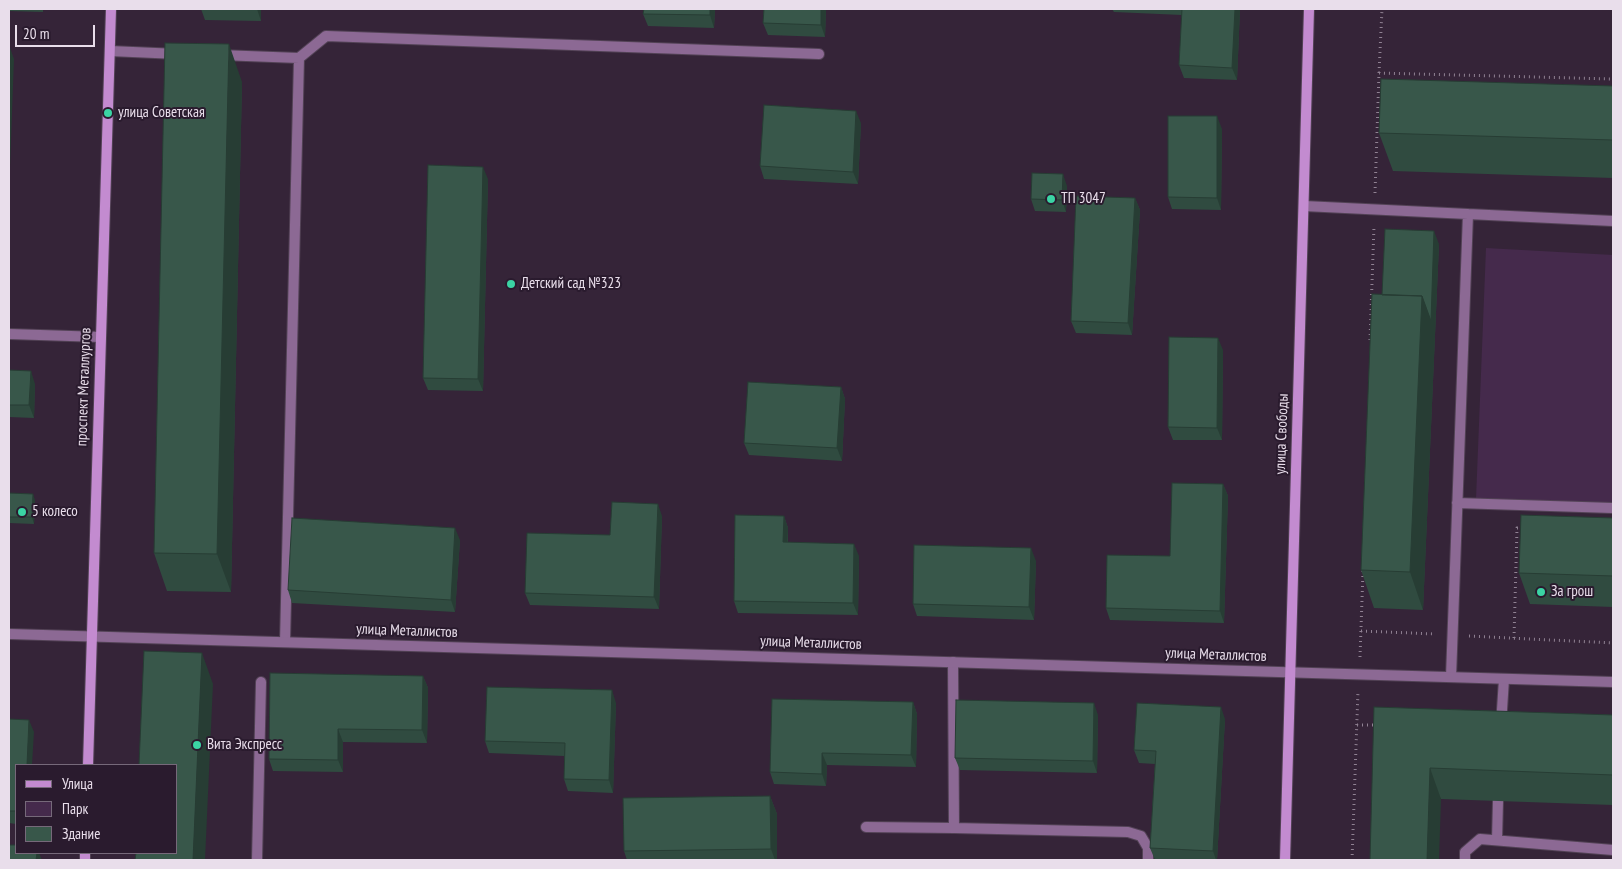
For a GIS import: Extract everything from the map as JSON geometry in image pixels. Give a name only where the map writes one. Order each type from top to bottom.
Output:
[{"type":"street","name":"проспект Металлургов","points":[[88,764],[111,9]]},
{"type":"street","name":"улица Свободы","points":[[1285,860],[1309,9]]},
{"type":"street","points":[[209,55],[299,58],[326,36],[819,54]]},
{"type":"street","points":[[110,51],[189,54]]},
{"type":"street","points":[[285,642],[299,58]]},
{"type":"street","points":[[1304,206],[1375,211],[1613,221]]},
{"type":"street","points":[[1451,677],[1468,214]]},
{"type":"street","points":[[9,334],[101,337]]},
{"type":"street","points":[[1457,504],[1613,508]]},
{"type":"street","name":"улица Металлистов","points":[[9,634],[1613,682]]},
{"type":"street","points":[[953,662],[954,828]]},
{"type":"street","points":[[1501,733],[1504,679]]},
{"type":"street","points":[[257,860],[261,682]]},
{"type":"street","points":[[1497,840],[1498,801]]},
{"type":"street","points":[[866,826],[1128,832],[1141,836],[1148,848],[1148,860]]},
{"type":"street","points":[[1464,860],[1465,852],[1480,839],[1613,850]]},
{"type":"path","points":[[1370,348],[1382,9]]},
{"type":"path","points":[[1379,73],[1613,78]]},
{"type":"path","points":[[1514,638],[1517,528],[1526,528]]},
{"type":"path","points":[[1352,860],[1363,563]]},
{"type":"path","points":[[1361,631],[1613,644]]},
{"type":"green space","points":[[1486,248],[1613,255],[1613,504],[1476,499]]},
{"type":"building","points":[[644,9],[710,9],[710,15],[643,14]]},
{"type":"building","points":[[764,9],[821,9],[821,25],[763,23]]},
{"type":"building","points":[[1182,9],[1235,9],[1232,68],[1179,65]]},
{"type":"building","points":[[165,43],[229,44],[217,554],[154,553]]},
{"type":"building","points":[[1381,79],[1613,86],[1613,140],[1379,133]]},
{"type":"building","points":[[764,105],[856,111],[853,172],[760,166]]},
{"type":"building","points":[[1168,116],[1217,116],[1217,198],[1168,197]]},
{"type":"building","points":[[428,165],[483,167],[478,379],[423,378]]},
{"type":"building","points":[[1032,173],[1063,174],[1062,200],[1031,199]]},
{"type":"building","points":[[1076,196],[1135,198],[1128,323],[1071,321]]},
{"type":"building","points":[[1385,229],[1434,231],[1431,321],[1422,296],[1382,295]]},
{"type":"building","points":[[1372,294],[1422,296],[1410,572],[1361,570]]},
{"type":"building","points":[[1169,337],[1218,338],[1217,428],[1168,427]]},
{"type":"building","points":[[9,370],[31,371],[29,405],[9,405]]},
{"type":"building","points":[[748,382],[841,387],[837,448],[744,443]]},
{"type":"building","points":[[1172,483],[1223,484],[1220,611],[1106,608],[1107,555],[1170,556]]},
{"type":"building","name":"5 колесо","points":[[9,493],[33,494],[32,517],[9,517]]},
{"type":"building","points":[[612,502],[658,504],[654,597],[525,593],[527,533],[610,535]]},
{"type":"building","points":[[735,515],[784,516],[783,542],[854,544],[853,603],[734,601]]},
{"type":"building","points":[[1521,515],[1613,518],[1613,576],[1519,573]]},
{"type":"building","points":[[292,518],[455,528],[451,600],[288,590]]},
{"type":"building","points":[[914,545],[1031,548],[1029,607],[913,604]]},
{"type":"building","points":[[144,651],[202,653],[193,860],[135,860],[136,854],[178,854],[178,764],[139,764]]},
{"type":"building","points":[[270,673],[423,676],[422,730],[338,729],[338,760],[269,759]]},
{"type":"building","points":[[487,687],[612,690],[609,780],[564,779],[565,743],[485,741]]},
{"type":"building","points":[[772,699],[913,702],[911,755],[822,753],[822,774],[770,772]]},
{"type":"building","points":[[956,700],[1094,703],[1093,761],[955,758]]},
{"type":"building","points":[[1137,703],[1221,707],[1213,851],[1150,848],[1156,751],[1134,750]]},
{"type":"building","points":[[1374,707],[1613,715],[1613,775],[1430,768],[1427,860],[1370,860]]},
{"type":"building","points":[[9,719],[29,720],[27,764],[15,764],[15,811],[9,811]]},
{"type":"building","points":[[770,796],[771,849],[624,851],[623,798]]},
{"type":"building","points":[[9,845],[15,845],[15,854],[37,854],[36,860],[9,860]]},
{"type":"place","name":"улица Советская","points":[[108,113]]},
{"type":"place","name":"ТП 3047","points":[[1051,199]]},
{"type":"place","name":"Детский сад №323","points":[[511,284]]},
{"type":"place","name":"5 колесо","points":[[22,512]]},
{"type":"place","name":"За грош","points":[[1541,592]]},
{"type":"place","name":"Вита Экспресс","points":[[197,745]]}]
